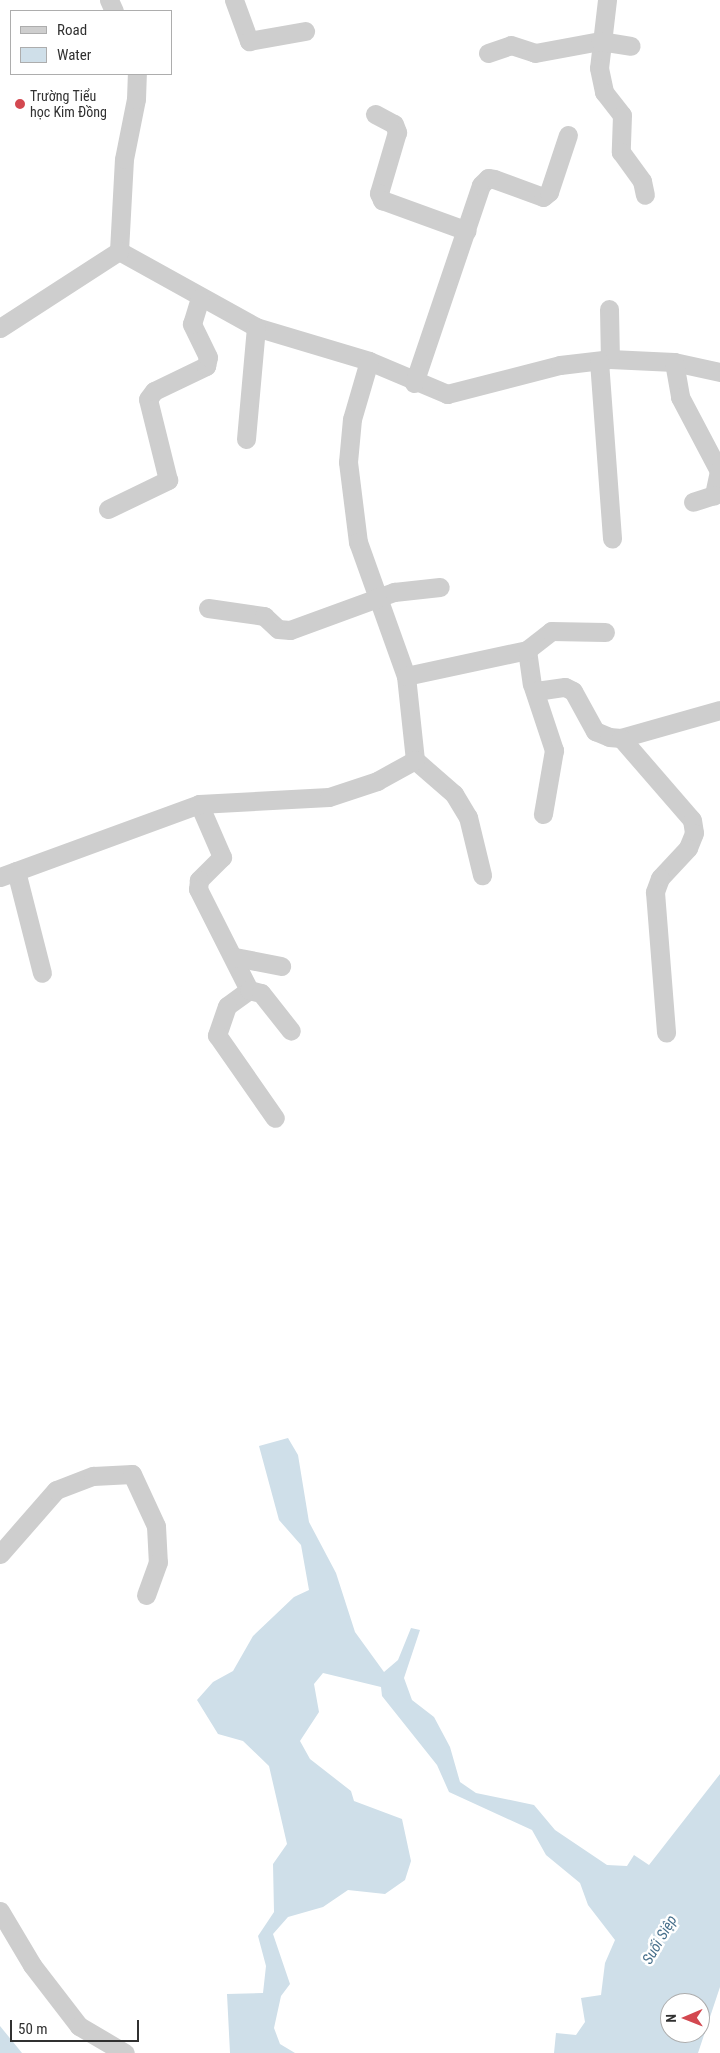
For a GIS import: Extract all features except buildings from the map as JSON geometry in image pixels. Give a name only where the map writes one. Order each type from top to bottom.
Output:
[{"type":"street","points":[[234,0],[249,41],[305,31]]},
{"type":"street","points":[[607,0],[600,41],[604,92],[622,115],[621,152],[639,176],[645,195]]},
{"type":"street","points":[[488,53],[511,45],[536,53],[600,41],[632,46]]},
{"type":"street","points":[[119,251],[124,159],[136,99],[137,75]]},
{"type":"street","points":[[375,114],[394,124],[397,132],[379,193],[382,200],[466,231]]},
{"type":"street","points":[[414,383],[481,185],[488,178],[538,197],[549,192],[568,135]]},
{"type":"street","points":[[119,251],[200,298],[256,327],[369,361],[414,383],[447,394],[560,365],[604,360],[674,362],[720,372]]},
{"type":"street","points":[[0,328],[119,251]]},
{"type":"street","points":[[108,509],[168,480],[148,399],[206,366],[208,356],[192,324],[200,298]]},
{"type":"street","points":[[608,309],[604,360],[612,539]]},
{"type":"street","points":[[246,439],[256,327]]},
{"type":"street","points":[[369,361],[352,419],[348,485],[358,542],[376,598],[406,676],[415,760],[454,794],[468,817],[482,876]]},
{"type":"street","points":[[674,362],[680,397],[719,472],[714,494],[693,502]]},
{"type":"street","points":[[208,608],[264,616],[278,629],[290,630],[376,598],[440,587]]},
{"type":"street","points":[[406,676],[527,650],[551,631],[604,632]]},
{"type":"street","points":[[527,650],[536,691],[554,750],[543,814]]},
{"type":"street","points":[[536,691],[565,687],[573,691],[595,731],[621,738],[720,710]]},
{"type":"street","points":[[621,738],[692,820],[688,848],[660,878],[655,892],[666,1033]]},
{"type":"street","points":[[42,973],[8,874],[199,804],[329,797],[377,781],[415,760]]},
{"type":"street","points":[[199,804],[222,857],[200,880],[198,889],[235,957],[249,990]]},
{"type":"street","points":[[235,957],[281,966]]},
{"type":"street","points":[[249,990],[261,993],[291,1031]]},
{"type":"street","points":[[249,990],[227,1006],[218,1035],[275,1118]]},
{"type":"street","points":[[0,1554],[56,1490],[93,1476],[132,1474],[156,1526],[158,1562],[146,1595]]},
{"type":"street","points":[[0,1910],[32,1965],[79,2026],[125,2053]]},
{"type":"water","name":"Suối Siệp","points":[[288,1438],[298,1455],[309,1522],[336,1573],[355,1632],[384,1672],[398,1660],[411,1628],[420,1630],[404,1678],[412,1700],[434,1717],[450,1747],[460,1782],[476,1793],[534,1805],[555,1830],[607,1865],[627,1866],[634,1855],[649,1865],[720,1774],[720,1987],[710,2017],[710,1993],[660,1993],[660,2043],[701,2043],[698,2053],[554,2053],[556,2033],[576,2035],[585,2022],[581,1998],[601,1995],[605,1963],[615,1940],[588,1905],[580,1883],[546,1855],[532,1830],[449,1792],[437,1765],[382,1696],[381,1687],[323,1673],[314,1684],[319,1712],[300,1741],[310,1759],[351,1791],[354,1801],[402,1819],[411,1861],[405,1880],[385,1894],[348,1890],[323,1907],[288,1917],[273,1934],[290,1984],[281,1996],[274,2028],[280,2044],[295,2053],[230,2053],[227,1994],[263,1993],[266,1966],[258,1936],[274,1912],[273,1864],[287,1844],[269,1766],[243,1741],[218,1734],[197,1700],[213,1682],[233,1671],[253,1636],[294,1597],[309,1590],[301,1545],[279,1520],[259,1446]]},
{"type":"water","points":[[0,2026],[22,2053],[0,2053]]},
{"type":"place","name":"Trường Tiểu học Kim Đồng","points":[[20,104]]}]
